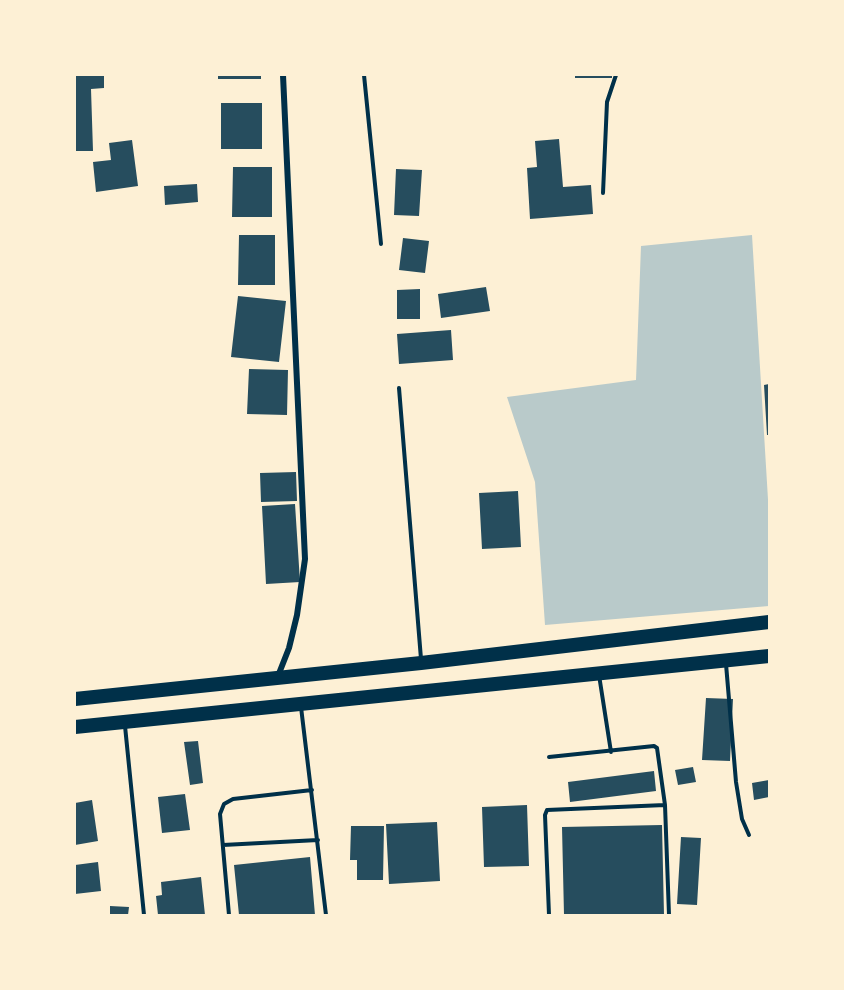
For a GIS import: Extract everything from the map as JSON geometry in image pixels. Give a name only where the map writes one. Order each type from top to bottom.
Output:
[{"type":"highway","points":[[75,699],[421,663],[769,622]]},
{"type":"highway","points":[[75,727],[769,656]]},
{"type":"street","points":[[278,678],[289,648],[297,615],[305,559],[284,75]]},
{"type":"lane","points":[[364,75],[381,244]]},
{"type":"lane","points":[[603,193],[607,102],[616,75]]},
{"type":"lane","points":[[399,388],[421,663]]},
{"type":"lane","points":[[726,661],[736,782],[742,819],[749,835]]},
{"type":"lane","points":[[599,674],[611,752]]},
{"type":"lane","points":[[300,705],[326,915]]},
{"type":"lane","points":[[124,722],[144,915]]},
{"type":"lane","points":[[549,758],[654,746],[657,748],[665,805],[669,915]]},
{"type":"lane","points":[[229,915],[221,809],[228,800],[312,790]]},
{"type":"lane","points":[[549,915],[545,815],[547,810],[665,805]]},
{"type":"lane","points":[[223,845],[318,840]]},
{"type":"shaded area","points":[[752,235],[769,516],[769,606],[545,625],[535,482],[507,397],[636,380],[641,246]]},
{"type":"building","points":[[75,75],[104,75],[104,88],[91,89],[93,151],[75,151]]},
{"type":"building","points":[[218,75],[261,75],[261,79],[218,79]]},
{"type":"building","points":[[575,75],[612,75],[612,78],[575,78]]},
{"type":"building","points":[[221,103],[262,103],[262,149],[221,149]]},
{"type":"building","points":[[559,139],[563,187],[591,185],[593,214],[530,219],[527,168],[537,167],[535,141]]},
{"type":"building","points":[[132,140],[138,186],[96,192],[93,162],[111,160],[109,143]]},
{"type":"building","points":[[233,167],[272,167],[272,217],[232,217]]},
{"type":"building","points":[[396,169],[422,170],[419,216],[394,215]]},
{"type":"building","points":[[197,184],[198,202],[165,205],[164,186]]},
{"type":"building","points":[[239,235],[275,235],[275,285],[238,285]]},
{"type":"building","points":[[403,238],[429,241],[425,273],[399,270]]},
{"type":"building","points":[[486,287],[490,311],[441,318],[438,294]]},
{"type":"building","points":[[420,289],[420,319],[397,319],[397,290]]},
{"type":"building","points":[[238,296],[286,301],[279,362],[231,357]]},
{"type":"building","points":[[451,330],[453,360],[399,364],[397,334]]},
{"type":"building","points":[[249,369],[288,370],[287,415],[247,414]]},
{"type":"building","points":[[769,384],[769,435],[767,435],[764,385]]},
{"type":"building","points":[[296,472],[297,501],[261,502],[260,473]]},
{"type":"building","points":[[518,491],[521,547],[482,549],[479,493]]},
{"type":"building","points":[[295,504],[300,582],[266,584],[262,506]]},
{"type":"building","points":[[706,698],[733,699],[730,761],[702,760]]},
{"type":"building","points":[[198,741],[203,783],[190,785],[184,742]]},
{"type":"building","points":[[693,767],[696,782],[678,785],[675,770]]},
{"type":"building","points":[[654,771],[656,791],[570,802],[568,782]]},
{"type":"building","points":[[769,780],[769,797],[754,800],[752,783]]},
{"type":"building","points":[[185,794],[190,830],[162,833],[158,797]]},
{"type":"building","points":[[92,800],[98,841],[75,845],[75,803]]},
{"type":"building","points":[[527,805],[529,866],[484,867],[482,807]]},
{"type":"building","points":[[437,822],[440,881],[389,884],[386,824]]},
{"type":"building","points":[[662,825],[664,915],[564,915],[562,827]]},
{"type":"building","points":[[351,826],[384,826],[383,880],[357,880],[357,860],[350,860]]},
{"type":"building","points":[[681,837],[701,838],[697,905],[677,904]]},
{"type":"building","points":[[310,857],[315,915],[239,915],[234,865]]},
{"type":"building","points":[[98,862],[101,891],[75,894],[75,865]]},
{"type":"building","points":[[201,877],[205,915],[158,915],[156,896],[162,895],[161,882]]},
{"type":"building","points":[[110,906],[129,907],[128,915],[110,915]]}]
